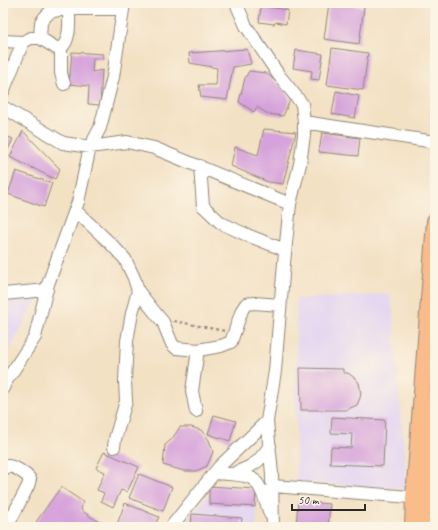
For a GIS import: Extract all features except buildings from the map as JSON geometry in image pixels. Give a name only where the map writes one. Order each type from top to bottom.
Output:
[{"type":"main road","points":[[427,527],[425,499],[435,221]]},
{"type":"main road","points":[[413,527],[425,499],[435,358]]},
{"type":"street","points":[[236,3],[246,26],[278,74],[302,104],[304,122],[304,135],[300,164],[290,204],[275,371],[267,421],[273,486],[274,525]]},
{"type":"street","points":[[3,388],[35,337],[47,290],[78,202],[90,146],[100,128],[113,77],[124,6],[65,7],[50,12],[41,22],[40,38]]},
{"type":"street","points":[[64,84],[61,73],[61,48],[65,45],[68,31],[65,7]]},
{"type":"street","points":[[3,40],[23,42],[31,38],[40,38],[56,48],[61,48]]},
{"type":"street","points":[[3,92],[23,42]]},
{"type":"street","points":[[3,107],[63,143],[90,146],[127,142],[154,148],[290,204]]},
{"type":"street","points":[[304,122],[435,142]]},
{"type":"street","points":[[200,166],[203,206],[221,223],[285,250]]},
{"type":"street","points":[[75,210],[125,259],[138,291],[161,319],[172,344],[176,348],[198,350],[221,346],[231,342],[242,310],[246,304],[254,303],[280,305]]},
{"type":"street","points":[[3,294],[47,290]]},
{"type":"street","points":[[114,447],[126,401],[125,380],[127,341],[138,291]]},
{"type":"street","points":[[196,411],[192,391],[198,350]]},
{"type":"street","points":[[171,527],[219,467],[267,421]]},
{"type":"street","points":[[232,474],[249,467],[258,461],[270,446]]},
{"type":"street","points":[[3,470],[6,466],[10,466],[27,475],[30,479],[28,486],[10,521],[8,523],[3,523]]},
{"type":"street","points":[[215,473],[247,476],[257,483],[266,501],[274,525]]},
{"type":"street","points":[[273,486],[425,499]]},
{"type":"path","points":[[161,319],[234,332]]},
{"type":"shaded area","points":[[391,294],[407,489],[296,482],[296,299]]},
{"type":"shaded area","points":[[39,296],[3,362],[3,304]]},
{"type":"shaded area","points":[[219,483],[257,493],[256,527],[184,527],[190,516]]}]
